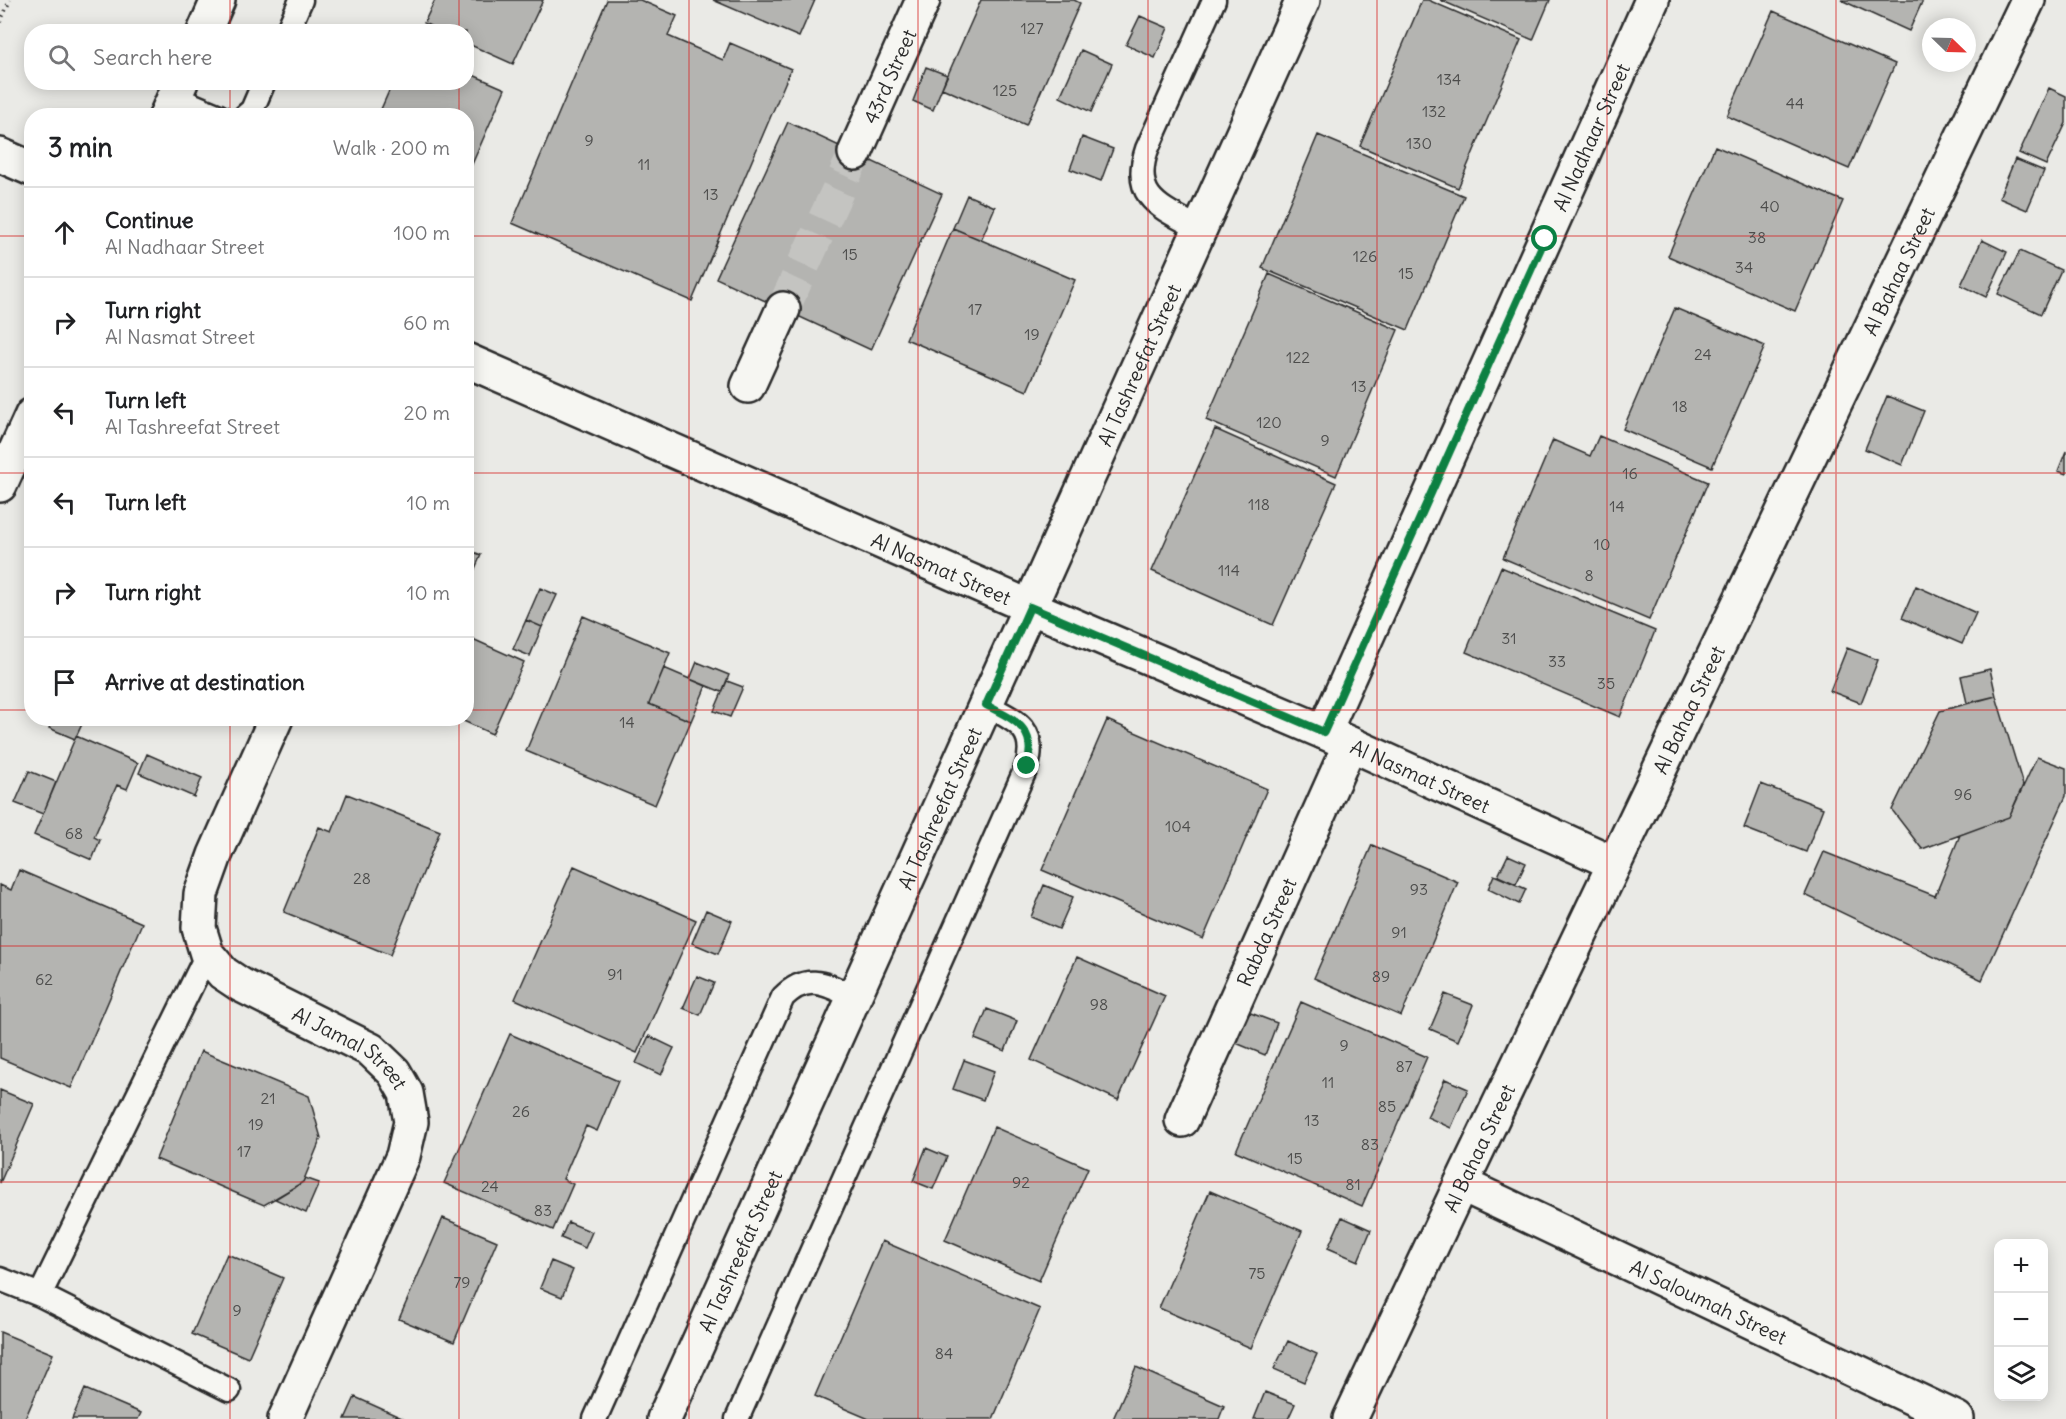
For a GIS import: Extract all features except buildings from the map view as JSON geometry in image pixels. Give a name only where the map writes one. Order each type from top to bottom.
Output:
[{"type":"street","points":[[208,24],[218,0]]},
{"type":"street","name":"43rd Street","points":[[855,153],[923,0]]},
{"type":"street","name":"Al Tashreefat Street","points":[[664,1419],[1303,0]]},
{"type":"street","name":"Al Nadhaar Street","points":[[1337,738],[1652,0]]},
{"type":"street","name":"Al Bahaa Street","points":[[1350,1419],[2028,0]]},
{"type":"street","points":[[0,155],[24,166]]},
{"type":"street","points":[[748,386],[783,309]]},
{"type":"street","name":"Al Nasmat Street","points":[[474,364],[1030,607],[1337,738],[1614,863]]},
{"type":"street","points":[[0,485],[24,432]]},
{"type":"street","name":"Al Jamal Street","points":[[272,726],[215,855],[201,894],[199,928],[207,954],[224,973],[241,985],[371,1050],[394,1072],[406,1093],[411,1122],[403,1156],[285,1419]]},
{"type":"street","name":"Rabda Street","points":[[1182,1120],[1337,738]]},
{"type":"street","name":"Al Saloumah Street","points":[[1461,1184],[1957,1419]]},
{"type":"lane","points":[[290,24],[301,0]]},
{"type":"lane","points":[[1200,229],[1152,201],[1142,177],[1142,162],[1214,0]]},
{"type":"lane","points":[[253,108],[261,90]]},
{"type":"lane","points":[[174,98],[199,108]]},
{"type":"lane","points":[[737,1419],[1027,766],[1030,745],[1028,735],[1017,722],[986,705]]},
{"type":"lane","points":[[40,1295],[207,954]]},
{"type":"lane","points":[[595,1419],[783,996],[801,984],[813,982],[854,997]]},
{"type":"lane","points":[[0,1279],[40,1295],[229,1390]]},
{"type":"path","points":[[0,22],[10,0]]},
{"type":"tunnel","points":[[783,309],[855,153]]},
{"type":"route","points":[[1027,766],[1030,756],[1028,735],[1017,722],[986,705],[1030,607],[1324,732],[1545,239]]}]
